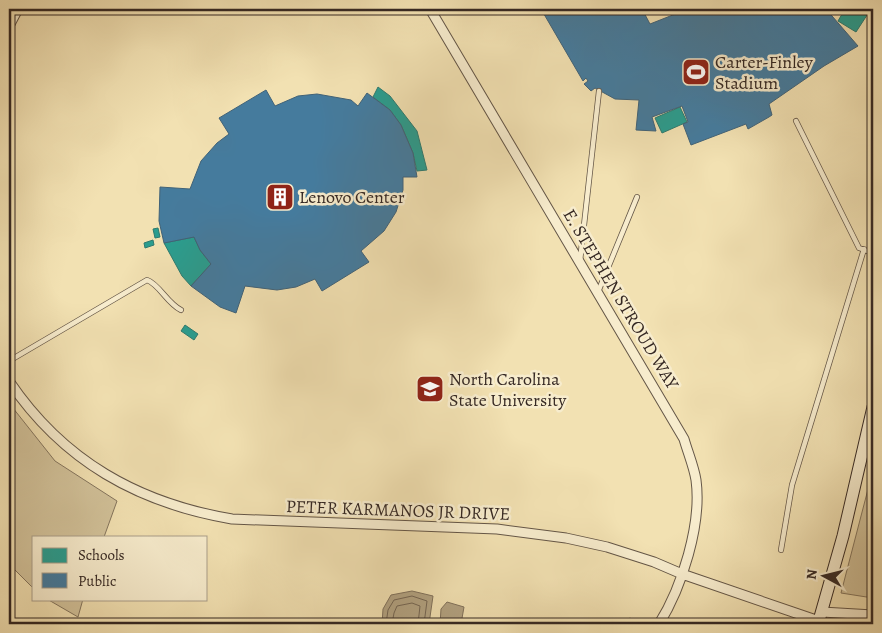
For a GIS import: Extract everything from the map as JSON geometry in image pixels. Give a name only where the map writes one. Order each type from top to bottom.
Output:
[{"type":"main road","points":[[820,619],[871,425],[873,407]]},
{"type":"street","points":[[9,26],[18,9]]},
{"type":"street","name":"E. STEPHEN STROUD WAY","points":[[430,9],[684,439],[696,480],[696,516],[682,574],[669,609],[659,624]]},
{"type":"street","name":"PETER KARMANOS JR DRIVE","points":[[9,380],[22,400],[46,426],[76,454],[102,473],[158,500],[192,512],[232,519],[275,522],[512,530],[566,538],[607,547],[654,562],[682,574],[820,619],[873,615]]},
{"type":"lane","points":[[580,262],[599,91]]},
{"type":"lane","points":[[796,121],[859,248],[873,252]]},
{"type":"lane","points":[[598,292],[637,197]]},
{"type":"lane","points":[[781,550],[792,485],[864,249]]},
{"type":"lane","points":[[9,361],[147,280],[152,282],[171,305],[181,310]]},
{"type":"shaded area","points":[[9,403],[55,461],[117,501],[104,536],[32,536],[32,587],[9,564]]},
{"type":"shaded area","points":[[873,470],[873,598],[841,593]]},
{"type":"shaded area","points":[[49,600],[83,600],[78,617]]},
{"type":"water","points":[[412,591],[433,596],[429,624],[382,624],[383,609],[391,595]]},
{"type":"water","points":[[447,602],[464,607],[461,624],[440,624],[441,609]]},
{"type":"building: Schools","points":[[845,9],[871,9],[856,32],[838,21]]},
{"type":"building: Schools","points":[[378,87],[390,96],[417,131],[427,170],[417,171],[413,153],[401,125],[390,110],[373,97]]},
{"type":"building: Schools","points":[[680,107],[687,122],[662,133],[655,118]]},
{"type":"building: Schools","points":[[158,228],[160,237],[155,238],[153,229]]},
{"type":"building: Schools","points":[[194,237],[200,250],[211,264],[191,286],[182,276],[164,243]]},
{"type":"building: Schools","points":[[153,240],[154,245],[145,248],[144,243]]},
{"type":"building: Schools","points":[[185,325],[198,334],[194,340],[181,331]]},
{"type":"building: Public","name":"Carter-Finley Stadium","points":[[541,9],[642,9],[650,24],[688,9],[826,9],[858,46],[824,66],[769,104],[772,115],[769,117],[748,129],[746,124],[691,145],[683,124],[688,122],[682,106],[652,117],[656,131],[636,130],[639,100],[615,99],[595,88],[591,91],[584,84],[588,81],[586,78],[583,81]]},
{"type":"building: Public","name":"Lenovo Center","points":[[266,90],[275,106],[298,96],[317,94],[351,100],[358,106],[367,93],[390,110],[401,125],[413,153],[417,177],[403,177],[403,190],[396,212],[384,231],[361,251],[369,262],[322,291],[315,279],[296,287],[277,290],[245,286],[236,313],[220,307],[191,286],[211,264],[200,250],[194,237],[164,243],[159,221],[160,187],[190,189],[201,161],[217,143],[229,134],[219,118]]},
{"type":"place","name":"Carter-Finley Stadium","points":[[696,72]]},
{"type":"place","name":"Lenovo Center","points":[[280,197]]},
{"type":"place","name":"North Carolina State University","points":[[430,389]]}]
